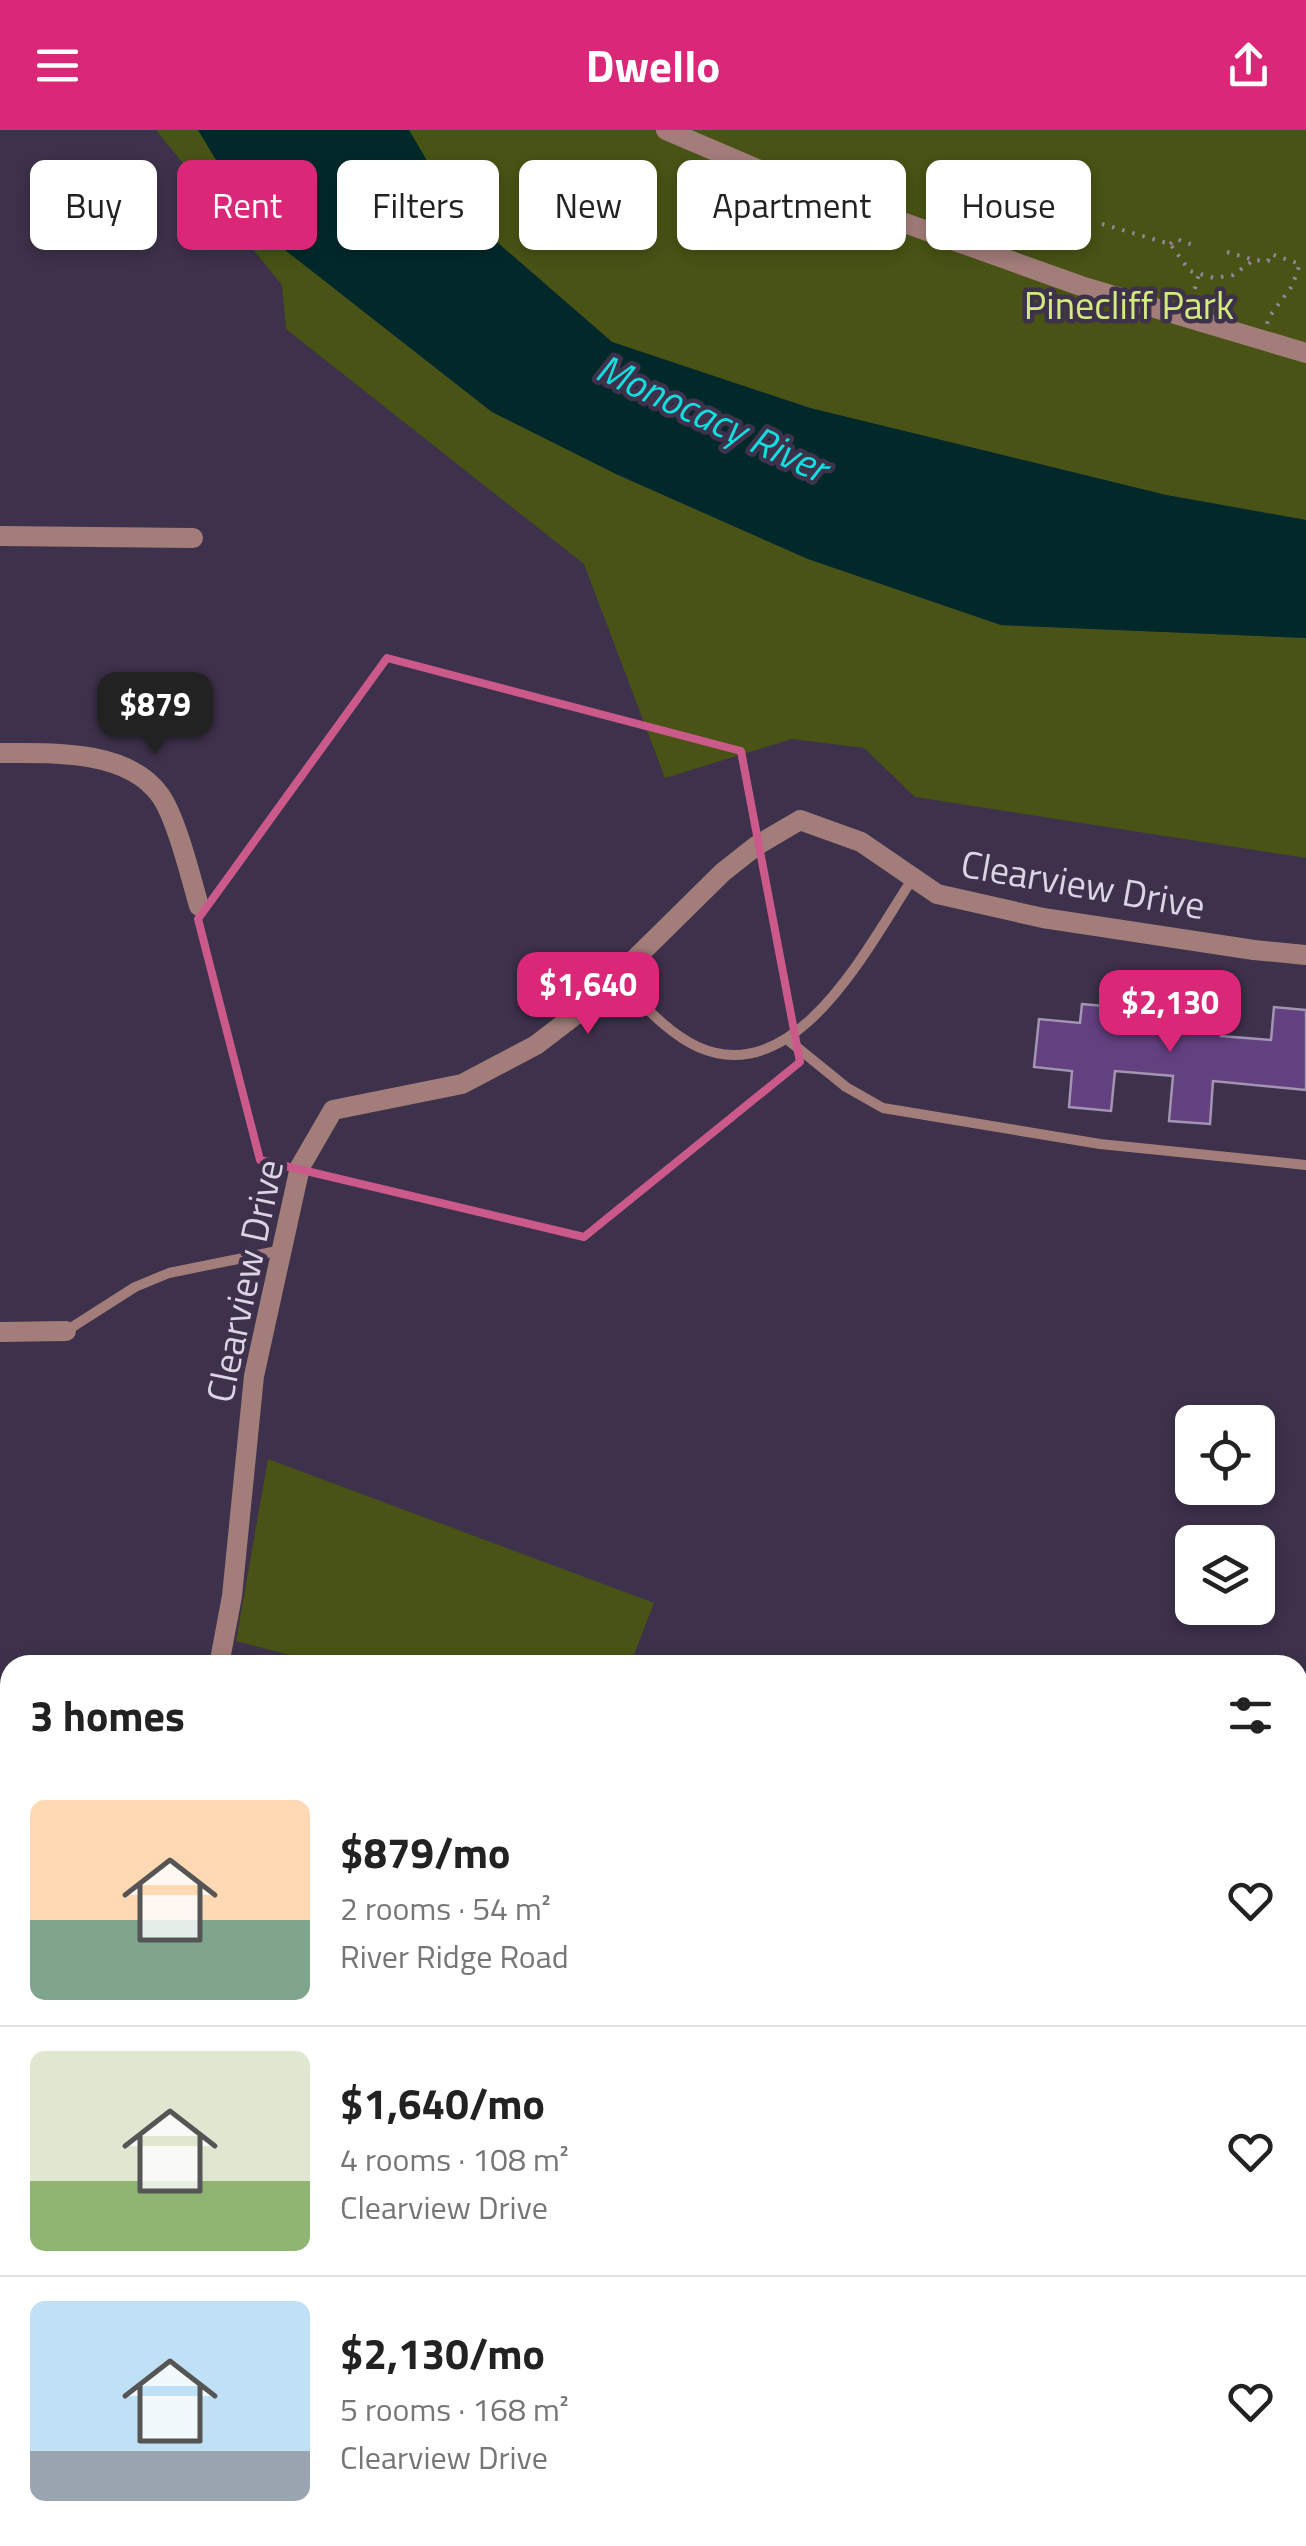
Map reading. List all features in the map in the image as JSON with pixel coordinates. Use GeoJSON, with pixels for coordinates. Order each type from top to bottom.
{"type":"FeatureCollection","features":[{"type":"Feature","properties":{"kind":"street"},"geometry":{"type":"LineString","coordinates":[[666,130],[776,177],[1081,286],[1306,354]]}},
{"type":"Feature","properties":{"kind":"street"},"geometry":{"type":"LineString","coordinates":[[0,536],[193,538]]}},
{"type":"Feature","properties":{"kind":"street"},"geometry":{"type":"LineString","coordinates":[[0,753],[81,756],[122,764],[136,773],[160,795],[199,906]]}},
{"type":"Feature","properties":{"kind":"street","name":"Clearview Drive"},"geometry":{"type":"LineString","coordinates":[[221,1655],[232,1596],[254,1376],[300,1167],[332,1110],[462,1084],[536,1045],[588,1006],[723,872],[756,846],[800,820],[860,842],[937,894],[1043,918],[1306,955]]}},
{"type":"Feature","properties":{"kind":"street"},"geometry":{"type":"LineString","coordinates":[[0,1332],[66,1331]]}},
{"type":"Feature","properties":{"kind":"lane"},"geometry":{"type":"LineString","coordinates":[[616,978],[660,1020],[695,1046],[722,1055],[746,1055],[788,1040],[836,995],[913,878]]}},
{"type":"Feature","properties":{"kind":"lane"},"geometry":{"type":"LineString","coordinates":[[788,1040],[846,1087],[882,1108],[1100,1144],[1306,1164]]}},
{"type":"Feature","properties":{"kind":"lane"},"geometry":{"type":"LineString","coordinates":[[66,1331],[135,1287],[169,1272],[282,1250]]}},
{"type":"Feature","properties":{"kind":"lane"},"geometry":{"type":"LineString","coordinates":[[0,2334],[0,2344]]}},
{"type":"Feature","properties":{"kind":"path"},"geometry":{"type":"LineString","coordinates":[[1102,224],[1170,244],[1190,271],[1214,278],[1233,275],[1254,260]]}},
{"type":"Feature","properties":{"kind":"path"},"geometry":{"type":"LineString","coordinates":[[1170,244],[1176,239],[1192,245]]}},
{"type":"Feature","properties":{"kind":"path"},"geometry":{"type":"LineString","coordinates":[[1227,252],[1254,260],[1268,260],[1270,254],[1300,264],[1292,286],[1269,317],[1264,343]]}},
{"type":"Feature","properties":{"kind":"path"},"geometry":{"type":"LineString","coordinates":[[1186,319],[1199,274]]}},
{"type":"Feature","properties":{"kind":"highlighted area"},"geometry":{"type":"Polygon","coordinates":[[[387,658],[741,751],[800,1062],[584,1237],[260,1160],[198,919],[387,658]]]}},
{"type":"Feature","properties":{"kind":"green space"},"geometry":{"type":"Polygon","coordinates":[[[156,130],[198,130],[216,160],[180,160],[156,130]]]}},
{"type":"Feature","properties":{"kind":"green space","name":"Pinecliff Park"},"geometry":{"type":"Polygon","coordinates":[[[405,130],[1306,130],[1306,520],[1166,495],[810,408],[612,342],[499,244],[499,160],[424,160],[405,130]]]}},
{"type":"Feature","properties":{"kind":"green space"},"geometry":{"type":"Polygon","coordinates":[[[254,250],[285,250],[492,412],[616,474],[808,559],[1001,625],[1306,638],[1306,858],[915,797],[864,748],[792,739],[665,778],[584,564],[286,329],[282,285],[254,250]]]}},
{"type":"Feature","properties":{"kind":"green space"},"geometry":{"type":"Polygon","coordinates":[[[268,1459],[654,1603],[634,1655],[290,1655],[236,1641],[268,1459]]]}},
{"type":"Feature","properties":{"kind":"water","name":"Monocacy River"},"geometry":{"type":"Polygon","coordinates":[[[198,130],[409,130],[427,160],[337,160],[337,250],[499,250],[499,244],[612,342],[810,408],[1166,495],[1306,520],[1306,638],[1001,625],[808,559],[616,474],[492,412],[285,250],[317,250],[317,160],[216,160],[198,130]]]}},
{"type":"Feature","properties":{"kind":"building"},"geometry":{"type":"Polygon","coordinates":[[[1082,1004],[1223,1017],[1221,1036],[1271,1040],[1274,1007],[1306,1010],[1306,1090],[1213,1081],[1210,1124],[1169,1121],[1173,1076],[1115,1071],[1111,1111],[1069,1107],[1072,1071],[1034,1067],[1039,1019],[1080,1023],[1082,1004]]]}}]}
